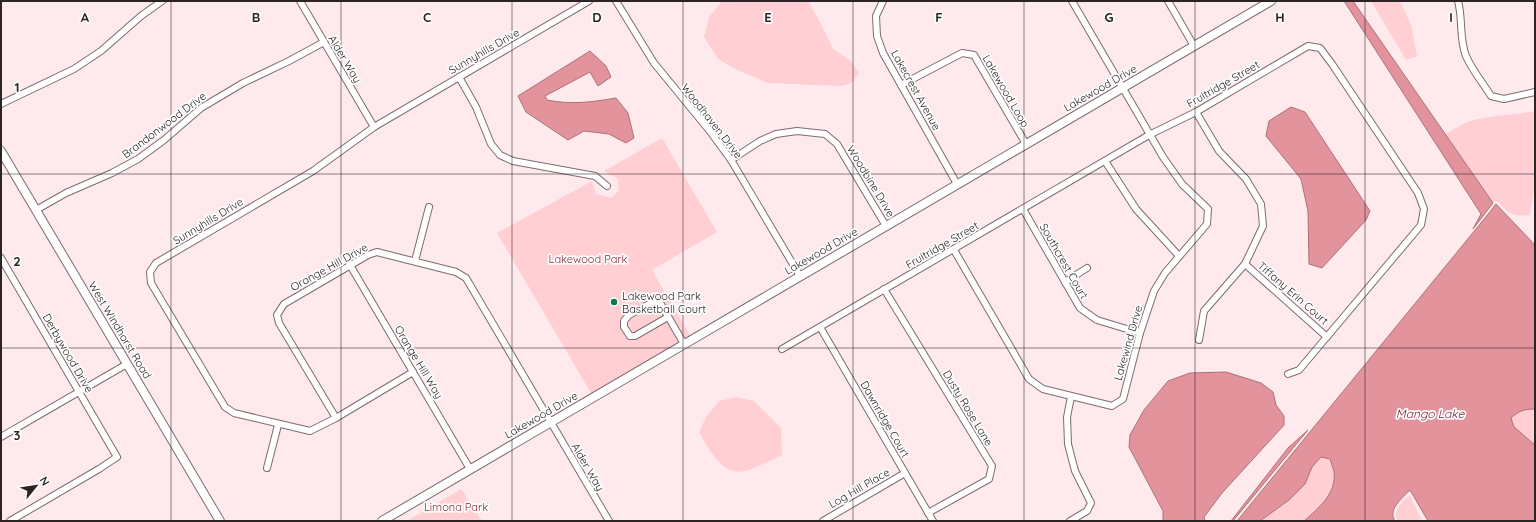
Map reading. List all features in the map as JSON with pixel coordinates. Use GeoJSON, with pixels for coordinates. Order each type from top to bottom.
{"type":"FeatureCollection","features":[{"type":"Feature","properties":{"kind":"street"},"geometry":{"type":"LineString","coordinates":[[1,104],[74,69],[101,51],[141,16],[162,1]]}},
{"type":"Feature","properties":{"kind":"street","name":"Alder Way"},"geometry":{"type":"LineString","coordinates":[[300,1],[374,127]]}},
{"type":"Feature","properties":{"kind":"street","name":"Sunnyhills Drive"},"geometry":{"type":"LineString","coordinates":[[413,372],[336,418],[310,431],[234,413],[225,407],[151,283],[150,272],[156,263],[313,171],[374,127],[589,1]]}},
{"type":"Feature","properties":{"kind":"street","name":"Woodhaven Drive"},"geometry":{"type":"LineString","coordinates":[[616,1],[654,64],[710,130],[731,160],[800,276]]}},
{"type":"Feature","properties":{"kind":"street","name":"Lakecrest Avenue"},"geometry":{"type":"LineString","coordinates":[[883,1],[876,16],[877,36],[883,53],[957,184]]}},
{"type":"Feature","properties":{"kind":"street"},"geometry":{"type":"LineString","coordinates":[[1072,1],[1122,88]]}},
{"type":"Feature","properties":{"kind":"street"},"geometry":{"type":"LineString","coordinates":[[1168,1],[1194,46]]}},
{"type":"Feature","properties":{"kind":"street","name":"Lakewood Drive"},"geometry":{"type":"LineString","coordinates":[[382,521],[1194,46],[1261,4],[1271,1]]}},
{"type":"Feature","properties":{"kind":"street"},"geometry":{"type":"LineString","coordinates":[[1458,1],[1461,11],[1462,40],[1466,56],[1491,96],[1504,99],[1535,92]]}},
{"type":"Feature","properties":{"kind":"street","name":"Brandonwood Drive"},"geometry":{"type":"LineString","coordinates":[[36,210],[66,193],[112,173],[138,159],[164,140],[200,108],[243,83],[324,42]]}},
{"type":"Feature","properties":{"kind":"street","name":"Fruitridge Street"},"geometry":{"type":"LineString","coordinates":[[782,349],[1023,210],[1149,135],[1196,112],[1308,46],[1320,48],[1418,193],[1424,209],[1421,225],[1299,370],[1288,374]]}},
{"type":"Feature","properties":{"kind":"street","name":"Lakewood Loop"},"geometry":{"type":"LineString","coordinates":[[902,85],[962,53],[974,55],[1026,144]]}},
{"type":"Feature","properties":{"kind":"street"},"geometry":{"type":"LineString","coordinates":[[459,77],[476,107],[491,144],[500,155],[513,161],[595,176],[607,186]]}},
{"type":"Feature","properties":{"kind":"street","name":"Lakewind Drive"},"geometry":{"type":"LineString","coordinates":[[954,250],[1029,379],[1043,389],[1112,406],[1123,399],[1140,333],[1154,291],[1165,273],[1207,224],[1208,209],[1182,184],[1149,135],[1122,88]]}},
{"type":"Feature","properties":{"kind":"street"},"geometry":{"type":"LineString","coordinates":[[1196,112],[1219,151],[1246,179],[1261,204],[1263,226],[1245,264],[1204,311],[1199,340]]}},
{"type":"Feature","properties":{"kind":"street","name":"Woodbine Drive"},"geometry":{"type":"LineString","coordinates":[[731,160],[760,141],[776,134],[797,131],[825,134],[837,144],[886,226]]}},
{"type":"Feature","properties":{"kind":"street","name":"West Windhorst Road"},"geometry":{"type":"LineString","coordinates":[[1,151],[220,521]]}},
{"type":"Feature","properties":{"kind":"street"},"geometry":{"type":"LineString","coordinates":[[1105,161],[1136,208],[1179,256]]}},
{"type":"Feature","properties":{"kind":"street"},"geometry":{"type":"LineString","coordinates":[[415,261],[428,207]]}},
{"type":"Feature","properties":{"kind":"street","name":"Southcrest Court"},"geometry":{"type":"LineString","coordinates":[[1023,210],[1080,308],[1097,320],[1140,333]]}},
{"type":"Feature","properties":{"kind":"street","name":"Orange Hill Drive"},"geometry":{"type":"LineString","coordinates":[[336,418],[279,323],[277,314],[284,304],[350,265],[368,255],[377,252],[456,272],[466,278],[551,422]]}},
{"type":"Feature","properties":{"kind":"street","name":"Derbywood Drive"},"geometry":{"type":"LineString","coordinates":[[1,258],[117,457],[10,521]]}},
{"type":"Feature","properties":{"kind":"street","name":"Tiffany Erin Court"},"geometry":{"type":"LineString","coordinates":[[1245,264],[1327,337]]}},
{"type":"Feature","properties":{"kind":"street","name":"Orange Hill Way"},"geometry":{"type":"LineString","coordinates":[[350,265],[470,469]]}},
{"type":"Feature","properties":{"kind":"street"},"geometry":{"type":"LineString","coordinates":[[1065,282],[1087,268]]}},
{"type":"Feature","properties":{"kind":"street","name":"Dusty Rose Lane"},"geometry":{"type":"LineString","coordinates":[[884,289],[992,466],[989,479],[928,513]]}},
{"type":"Feature","properties":{"kind":"street"},"geometry":{"type":"LineString","coordinates":[[668,317],[635,336],[630,336],[624,327],[624,320],[629,315],[655,301],[659,302],[668,317],[684,344]]}},
{"type":"Feature","properties":{"kind":"street","name":"Dawnridge Court"},"geometry":{"type":"LineString","coordinates":[[820,327],[933,521]]}},
{"type":"Feature","properties":{"kind":"street"},"geometry":{"type":"LineString","coordinates":[[1,437],[127,364]]}},
{"type":"Feature","properties":{"kind":"street"},"geometry":{"type":"LineString","coordinates":[[1070,521],[1087,511],[1091,502],[1074,471],[1068,444],[1067,417],[1071,397]]}},
{"type":"Feature","properties":{"kind":"street","name":"Alder Way"},"geometry":{"type":"LineString","coordinates":[[551,422],[609,521]]}},
{"type":"Feature","properties":{"kind":"street"},"geometry":{"type":"LineString","coordinates":[[267,468],[278,424]]}},
{"type":"Feature","properties":{"kind":"street","name":"Log Hill Place"},"geometry":{"type":"LineString","coordinates":[[824,521],[905,473]]}},
{"type":"Feature","properties":{"kind":"green space"},"geometry":{"type":"Polygon","coordinates":[[[722,1],[808,1],[833,49],[851,61],[859,73],[852,83],[840,86],[768,83],[735,69],[718,59],[704,37],[709,17],[722,1]]]}},
{"type":"Feature","properties":{"kind":"green space"},"geometry":{"type":"Polygon","coordinates":[[[1371,1],[1400,1],[1411,25],[1417,56],[1406,60],[1371,1]]]}},
{"type":"Feature","properties":{"kind":"green space"},"geometry":{"type":"Polygon","coordinates":[[[1535,111],[1535,184],[1530,215],[1519,216],[1508,212],[1498,202],[1495,201],[1493,203],[1445,134],[1470,121],[1486,117],[1535,111]]]}},
{"type":"Feature","properties":{"kind":"green space","name":"Lakewood Park"},"geometry":{"type":"Polygon","coordinates":[[[662,138],[717,232],[652,270],[691,337],[592,395],[497,233],[592,181],[596,194],[611,198],[619,190],[618,179],[604,171],[662,138]]]}},
{"type":"Feature","properties":{"kind":"green space"},"geometry":{"type":"Polygon","coordinates":[[[737,397],[754,401],[781,428],[782,455],[744,471],[735,471],[720,463],[699,432],[706,417],[719,401],[737,397]]]}},
{"type":"Feature","properties":{"kind":"green space"},"geometry":{"type":"Polygon","coordinates":[[[1527,409],[1535,409],[1535,445],[1514,427],[1511,418],[1516,412],[1527,409]]]}},
{"type":"Feature","properties":{"kind":"green space"},"geometry":{"type":"Polygon","coordinates":[[[1321,457],[1330,459],[1334,471],[1334,479],[1330,493],[1321,505],[1304,521],[1260,521],[1289,500],[1305,484],[1312,467],[1321,457]]]}},
{"type":"Feature","properties":{"kind":"green space","name":"Limona Park"},"geometry":{"type":"Polygon","coordinates":[[[461,489],[482,521],[407,521],[461,489]]]}},
{"type":"Feature","properties":{"kind":"green space"},"geometry":{"type":"Polygon","coordinates":[[[1410,495],[1422,521],[1398,521],[1396,517],[1397,510],[1401,503],[1410,495]]]}},
{"type":"Feature","properties":{"kind":"water"},"geometry":{"type":"Polygon","coordinates":[[[1344,1],[1353,1],[1493,203],[1473,229],[1481,214],[1344,1]]]}},
{"type":"Feature","properties":{"kind":"water"},"geometry":{"type":"Polygon","coordinates":[[[590,51],[606,66],[611,77],[598,86],[590,72],[545,96],[547,100],[573,103],[616,98],[628,113],[634,138],[626,143],[609,134],[584,131],[568,140],[526,112],[518,96],[590,51]]]}},
{"type":"Feature","properties":{"kind":"water"},"geometry":{"type":"Polygon","coordinates":[[[1291,107],[1305,112],[1370,211],[1366,220],[1322,268],[1309,264],[1308,211],[1301,179],[1266,136],[1269,121],[1291,107]]]}},
{"type":"Feature","properties":{"kind":"water","name":"Mango Lake"},"geometry":{"type":"Polygon","coordinates":[[[1496,204],[1535,245],[1535,409],[1522,411],[1511,418],[1514,427],[1535,445],[1535,521],[1428,521],[1410,490],[1394,508],[1393,517],[1395,521],[1304,521],[1326,499],[1333,486],[1334,471],[1330,459],[1321,457],[1312,467],[1305,484],[1289,500],[1260,521],[1237,521],[1485,218],[1496,204]]]}},
{"type":"Feature","properties":{"kind":"water"},"geometry":{"type":"Polygon","coordinates":[[[1226,372],[1261,383],[1273,392],[1276,405],[1284,416],[1284,425],[1222,493],[1204,517],[1205,521],[1162,521],[1163,511],[1129,447],[1130,435],[1144,410],[1168,381],[1190,373],[1226,372]]]}},
{"type":"Feature","properties":{"kind":"water"},"geometry":{"type":"Polygon","coordinates":[[[1308,430],[1233,521],[1231,521],[1288,448],[1308,430]]]}},
{"type":"Feature","properties":{"kind":"place","name":"Lakewood Park Basketball Court"},"geometry":{"type":"Point","coordinates":[614,302]}}]}
